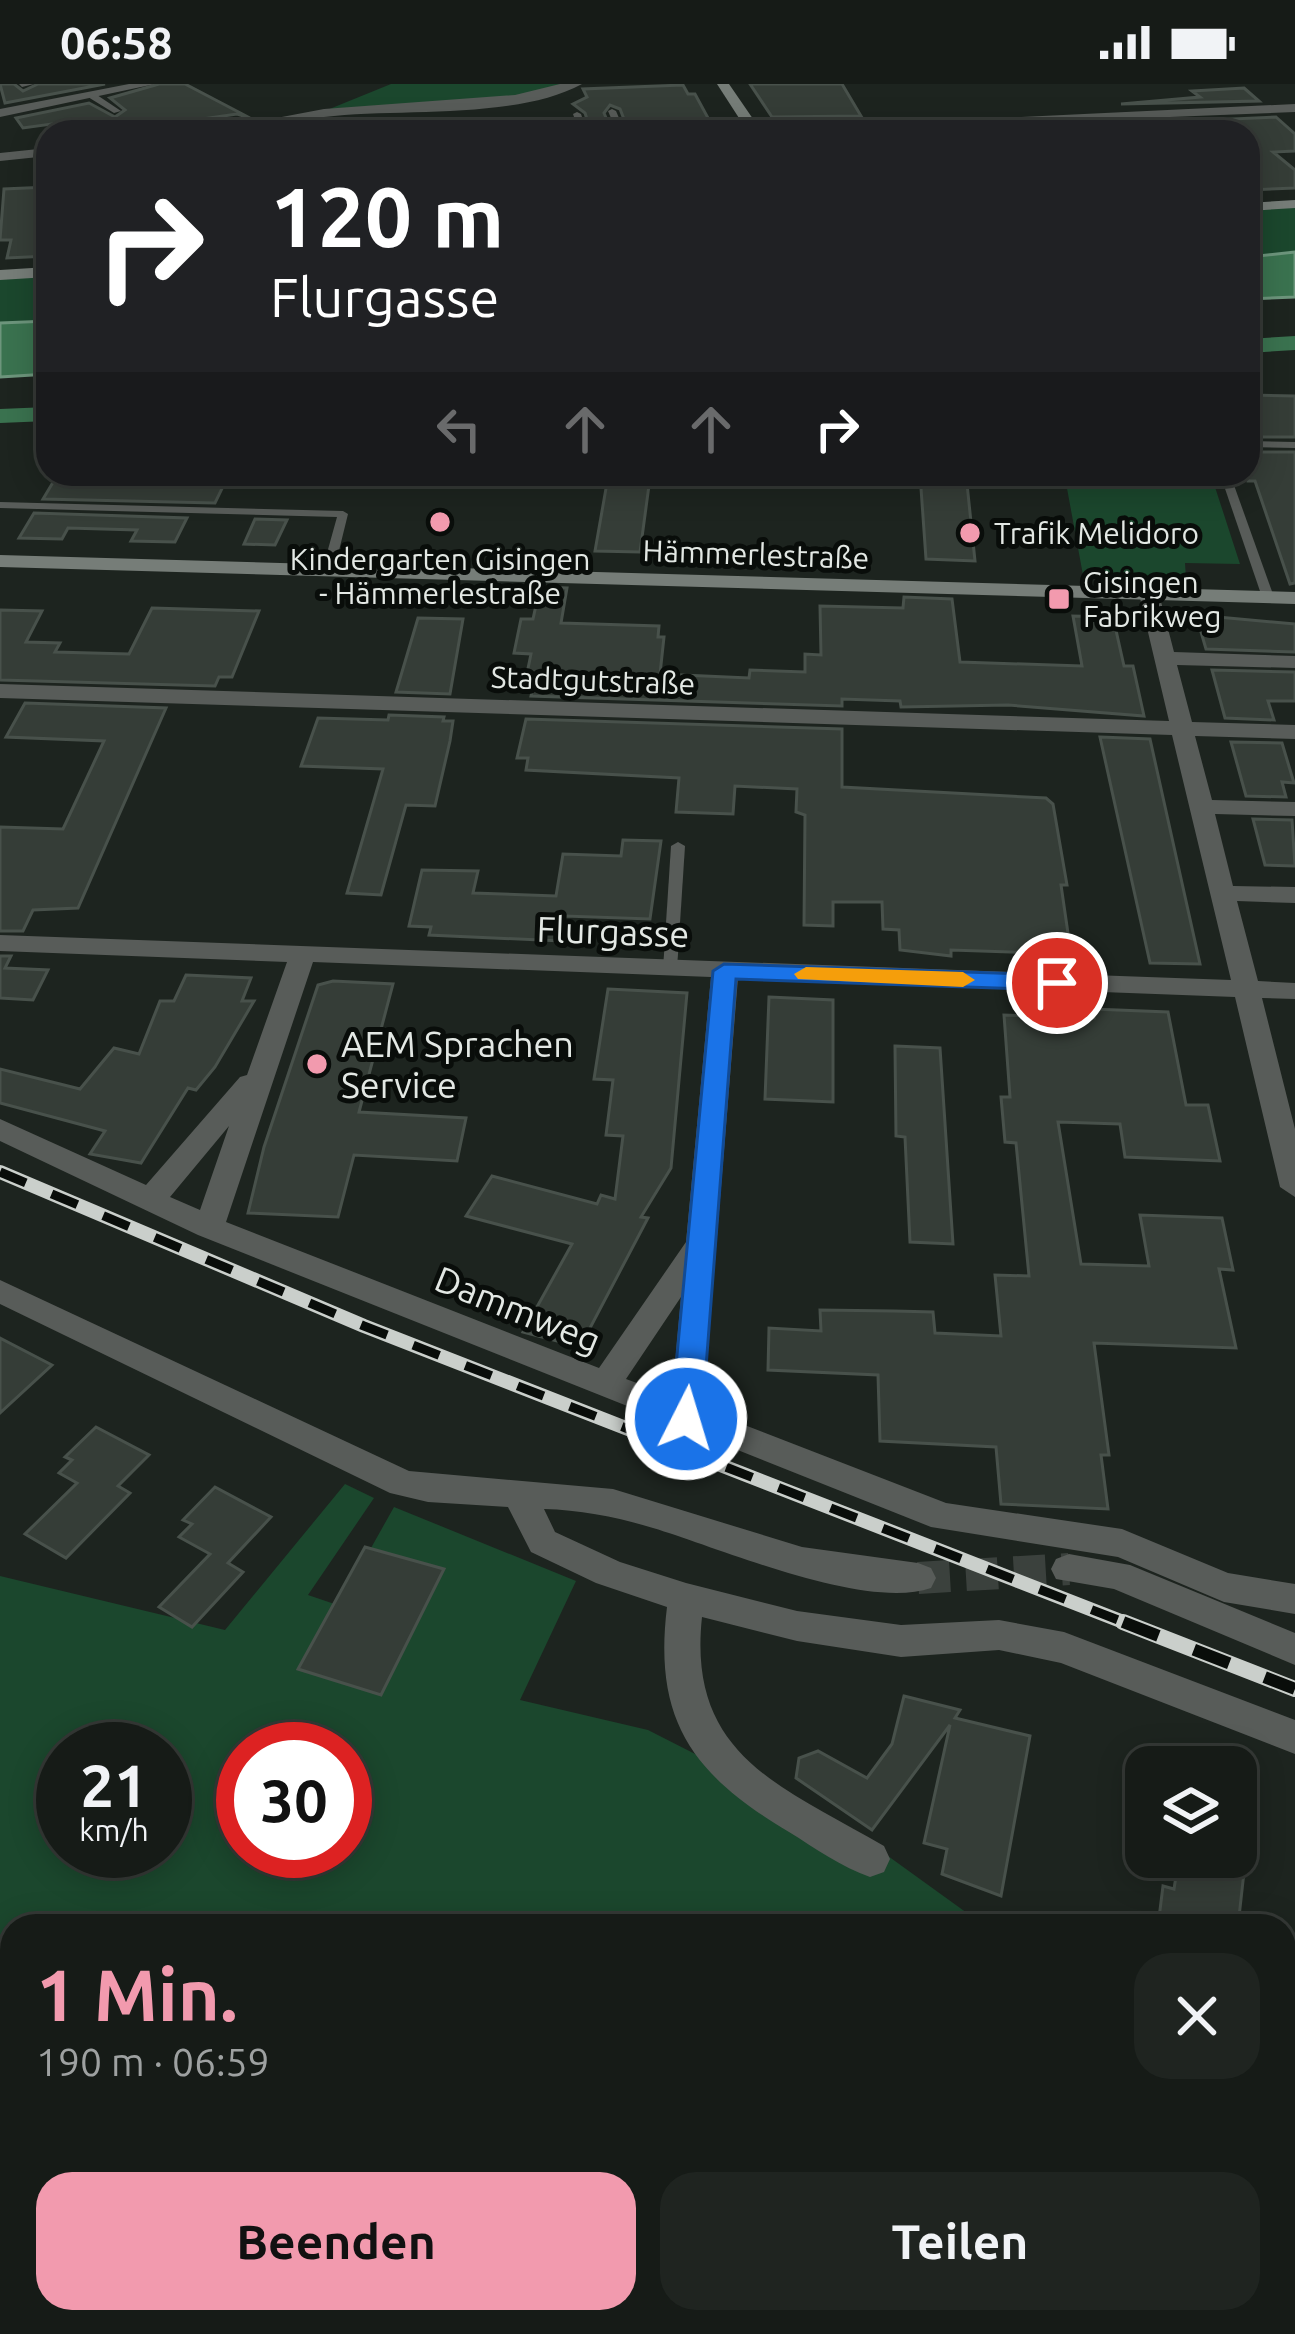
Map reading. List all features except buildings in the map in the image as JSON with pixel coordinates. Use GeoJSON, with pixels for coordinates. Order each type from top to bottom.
{"type":"FeatureCollection","features":[{"type":"Feature","properties":{"kind":"street"},"geometry":{"type":"LineString","coordinates":[[0,113],[149,84]]}},
{"type":"Feature","properties":{"kind":"street"},"geometry":{"type":"LineString","coordinates":[[290,120],[515,99],[576,84]]}},
{"type":"Feature","properties":{"kind":"street"},"geometry":{"type":"LineString","coordinates":[[723,84],[747,120]]}},
{"type":"Feature","properties":{"kind":"street"},"geometry":{"type":"LineString","coordinates":[[1042,120],[1295,108]]}},
{"type":"Feature","properties":{"kind":"street"},"geometry":{"type":"LineString","coordinates":[[303,118],[307,120]]}},
{"type":"Feature","properties":{"kind":"street"},"geometry":{"type":"LineString","coordinates":[[0,157],[36,153]]}},
{"type":"Feature","properties":{"kind":"street"},"geometry":{"type":"LineString","coordinates":[[1260,206],[1295,204]]}},
{"type":"Feature","properties":{"kind":"street"},"geometry":{"type":"LineString","coordinates":[[0,274],[36,272]]}},
{"type":"Feature","properties":{"kind":"street","name":"Hämmerlestraße"},"geometry":{"type":"LineString","coordinates":[[0,561],[1295,598]]}},
{"type":"Feature","properties":{"kind":"street"},"geometry":{"type":"LineString","coordinates":[[1149,594],[1295,1187]]}},
{"type":"Feature","properties":{"kind":"street"},"geometry":{"type":"LineString","coordinates":[[1166,658],[1295,662]]}},
{"type":"Feature","properties":{"kind":"street","name":"Stadtgutstraße"},"geometry":{"type":"LineString","coordinates":[[0,691],[1295,732]]}},
{"type":"Feature","properties":{"kind":"street"},"geometry":{"type":"LineString","coordinates":[[1204,807],[1295,809]]}},
{"type":"Feature","properties":{"kind":"street"},"geometry":{"type":"LineString","coordinates":[[1226,893],[1295,895]]}},
{"type":"Feature","properties":{"kind":"street","name":"Flurgasse"},"geometry":{"type":"LineString","coordinates":[[0,943],[1295,991]]}},
{"type":"Feature","properties":{"kind":"street"},"geometry":{"type":"LineString","coordinates":[[209,1227],[302,955]]}},
{"type":"Feature","properties":{"kind":"street"},"geometry":{"type":"LineString","coordinates":[[686,1419],[724,971]]}},
{"type":"Feature","properties":{"kind":"street"},"geometry":{"type":"LineString","coordinates":[[149,1202],[261,1070]]}},
{"type":"Feature","properties":{"kind":"street","name":"Dammweg"},"geometry":{"type":"LineString","coordinates":[[0,1129],[209,1227],[944,1517],[1122,1543],[1224,1587],[1295,1599]]}},
{"type":"Feature","properties":{"kind":"street"},"geometry":{"type":"LineString","coordinates":[[604,1386],[702,1241]]}},
{"type":"Feature","properties":{"kind":"street"},"geometry":{"type":"LineString","coordinates":[[0,1291],[401,1483],[436,1492],[613,1503],[819,1565],[886,1579],[918,1578]]}},
{"type":"Feature","properties":{"kind":"street"},"geometry":{"type":"LineString","coordinates":[[519,1494],[543,1543],[609,1573],[686,1598],[797,1627],[901,1641],[999,1635],[1064,1648],[1295,1737]]}},
{"type":"Feature","properties":{"kind":"street"},"geometry":{"type":"LineString","coordinates":[[1069,1568],[1117,1575],[1295,1649]]}},
{"type":"Feature","properties":{"kind":"street"},"geometry":{"type":"LineString","coordinates":[[686,1598],[677,1664],[688,1719],[712,1755],[870,1858]]}},
{"type":"Feature","properties":{"kind":"lane"},"geometry":{"type":"LineString","coordinates":[[91,95],[117,111]]}},
{"type":"Feature","properties":{"kind":"lane"},"geometry":{"type":"LineString","coordinates":[[612,111],[616,120]]}},
{"type":"Feature","properties":{"kind":"lane"},"geometry":{"type":"LineString","coordinates":[[577,114],[579,120]]}},
{"type":"Feature","properties":{"kind":"lane"},"geometry":{"type":"LineString","coordinates":[[1260,444],[1295,445]]}},
{"type":"Feature","properties":{"kind":"lane"},"geometry":{"type":"LineString","coordinates":[[1229,486],[1268,597]]}},
{"type":"Feature","properties":{"kind":"lane"},"geometry":{"type":"LineString","coordinates":[[0,505],[343,514],[328,571]]}},
{"type":"Feature","properties":{"kind":"lane"},"geometry":{"type":"LineString","coordinates":[[670,969],[678,846]]}},
{"type":"Feature","properties":{"kind":"shaded area"},"geometry":{"type":"Polygon","coordinates":[[[391,84],[569,84],[509,97],[327,110],[391,84]]]}},
{"type":"Feature","properties":{"kind":"shaded area"},"geometry":{"type":"Polygon","coordinates":[[[1295,204],[1295,252],[1260,256],[1260,206],[1295,204]]]}},
{"type":"Feature","properties":{"kind":"shaded area"},"geometry":{"type":"Polygon","coordinates":[[[1295,252],[1295,297],[1260,298],[1260,256],[1295,252]]]}},
{"type":"Feature","properties":{"kind":"shaded area"},"geometry":{"type":"Polygon","coordinates":[[[36,273],[36,322],[0,323],[0,275],[36,273]]]}},
{"type":"Feature","properties":{"kind":"shaded area"},"geometry":{"type":"Polygon","coordinates":[[[36,322],[36,375],[0,377],[0,323],[36,322]]]}},
{"type":"Feature","properties":{"kind":"shaded area"},"geometry":{"type":"Polygon","coordinates":[[[1067,486],[1215,487],[1240,564],[1185,563],[1186,579],[1083,575],[1067,486]]]}},
{"type":"Feature","properties":{"kind":"shaded area"},"geometry":{"type":"Polygon","coordinates":[[[345,1484],[374,1498],[308,1595],[361,1613],[394,1670],[444,1570],[371,1548],[394,1507],[576,1581],[520,1700],[648,1730],[870,1843],[968,1914],[0,1914],[0,1576],[225,1630],[345,1484]]]}},
{"type":"Feature","properties":{"kind":"waterway"},"geometry":{"type":"LineString","coordinates":[[1260,345],[1295,343]]}},
{"type":"Feature","properties":{"kind":"waterway"},"geometry":{"type":"LineString","coordinates":[[0,416],[36,414]]}},
{"type":"Feature","properties":{"kind":"tunnel"},"geometry":{"type":"LineString","coordinates":[[918,1578],[1069,1569]]}},
{"type":"Feature","properties":{"kind":"railway"},"geometry":{"type":"LineString","coordinates":[[0,1172],[364,1326],[1131,1625]]}},
{"type":"Feature","properties":{"kind":"railway"},"geometry":{"type":"LineString","coordinates":[[1123,1622],[1295,1689]]}},
{"type":"Feature","properties":{"kind":"slow traffic"},"geometry":{"type":"LineString","coordinates":[[806,974],[963,980]]}},
{"type":"Feature","properties":{"kind":"place","name":"Kindergarten Gisingen - Hämmerlestraße"},"geometry":{"type":"Point","coordinates":[440,522]}},
{"type":"Feature","properties":{"kind":"place","name":"Trafik Melidoro"},"geometry":{"type":"Point","coordinates":[970,533]}},
{"type":"Feature","properties":{"kind":"place","name":"Gisingen Fabrikweg"},"geometry":{"type":"Point","coordinates":[1059,599]}},
{"type":"Feature","properties":{"kind":"place","name":"AEM Sprachen Service"},"geometry":{"type":"Point","coordinates":[317,1064]}},
{"type":"Feature","properties":{"kind":"route"},"geometry":{"type":"LineString","coordinates":[[686,1419],[724,971],[1057,983]]}}]}
